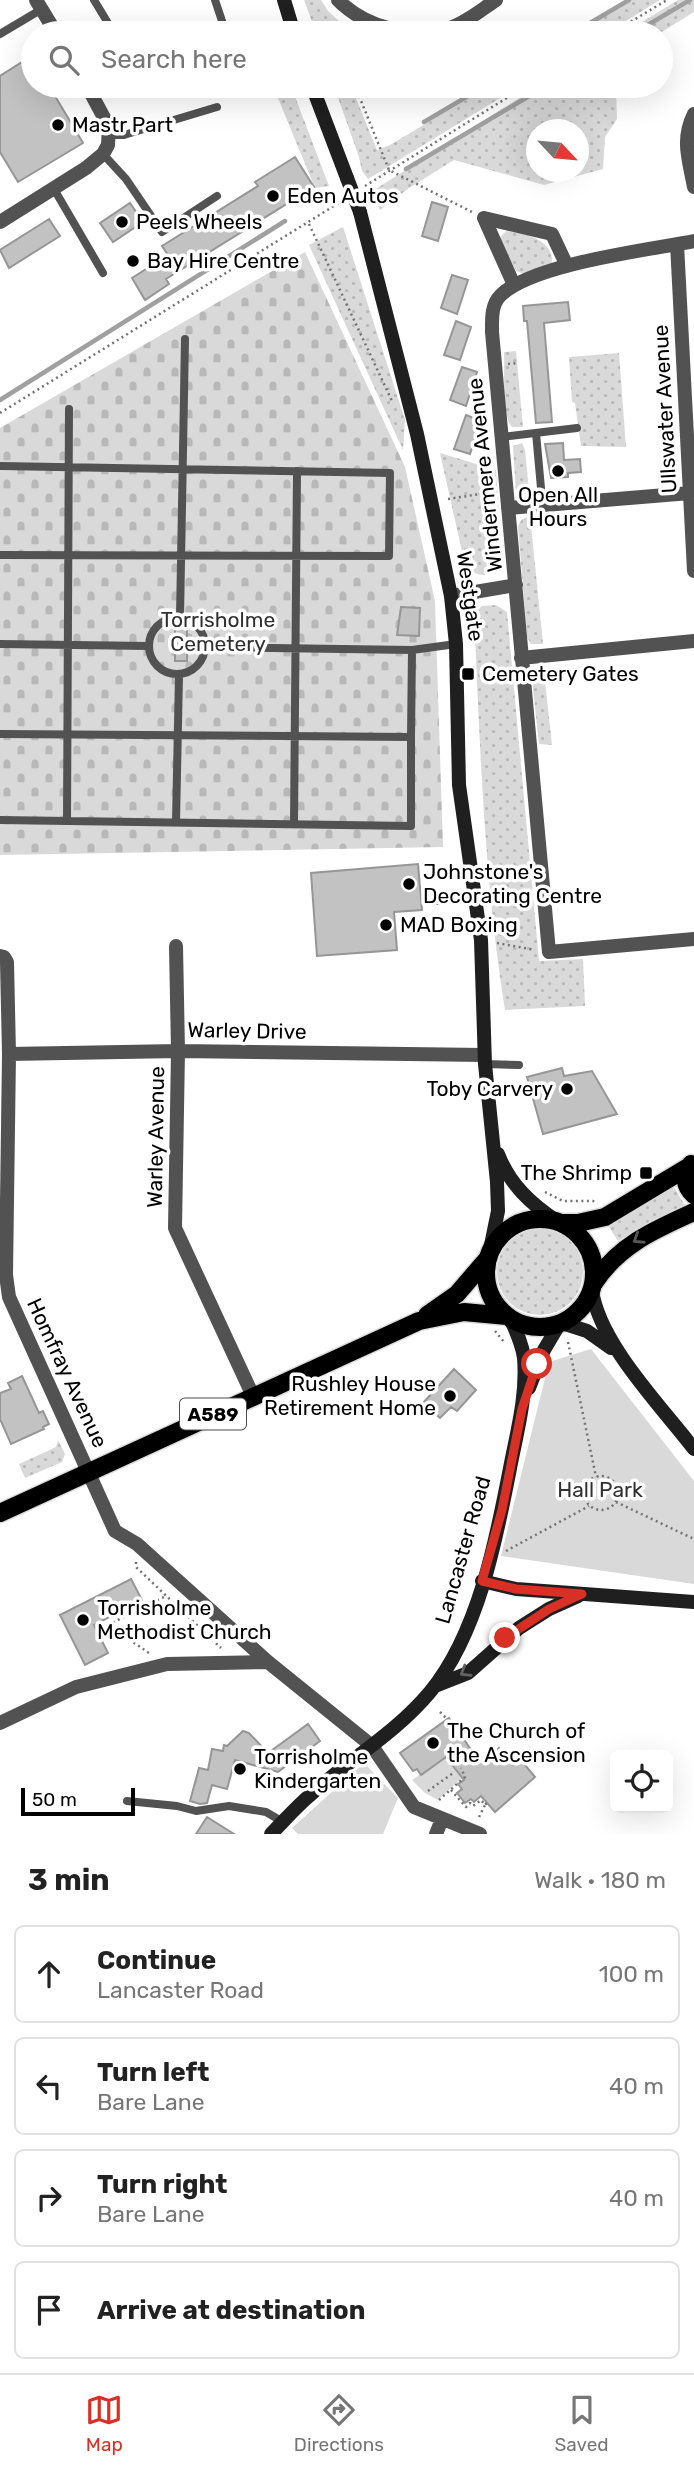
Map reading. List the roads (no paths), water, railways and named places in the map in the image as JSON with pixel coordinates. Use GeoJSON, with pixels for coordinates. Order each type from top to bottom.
{"type":"FeatureCollection","features":[{"type":"Feature","properties":{"kind":"main road","name":"A589"},"geometry":{"type":"LineString","coordinates":[[0,1513],[419,1321],[457,1294],[489,1256],[499,1238],[512,1227],[528,1220],[578,1223],[605,1217],[693,1163]]}},
{"type":"Feature","properties":{"kind":"main road","name":"A589"},"geometry":{"type":"LineString","coordinates":[[693,1163],[685,1181],[694,1195]]}},
{"type":"Feature","properties":{"kind":"main road"},"geometry":{"type":"LineString","coordinates":[[563,1328],[583,1306],[593,1286],[619,1252],[644,1235],[694,1212]]}},
{"type":"Feature","properties":{"kind":"main road"},"geometry":{"type":"LineString","coordinates":[[560,1222],[585,1242],[594,1268],[593,1286]]}},
{"type":"Feature","properties":{"kind":"main road"},"geometry":{"type":"LineString","coordinates":[[489,1256],[486,1273],[488,1288],[494,1302],[508,1317]]}},
{"type":"Feature","properties":{"kind":"main road","name":"A589"},"geometry":{"type":"LineString","coordinates":[[419,1321],[464,1312],[508,1317],[536,1327],[563,1328]]}},
{"type":"Feature","properties":{"kind":"street"},"geometry":{"type":"LineString","coordinates":[[284,0],[290,21]]}},
{"type":"Feature","properties":{"kind":"street"},"geometry":{"type":"LineString","coordinates":[[338,0],[358,16],[370,21]]}},
{"type":"Feature","properties":{"kind":"street"},"geometry":{"type":"LineString","coordinates":[[462,21],[496,0]]}},
{"type":"Feature","properties":{"kind":"street"},"geometry":{"type":"LineString","coordinates":[[39,5],[49,21]]}},
{"type":"Feature","properties":{"kind":"street"},"geometry":{"type":"LineString","coordinates":[[0,222],[54,189],[103,154],[110,135],[108,120],[94,98]]}},
{"type":"Feature","properties":{"kind":"street","name":"Westgate"},"geometry":{"type":"LineString","coordinates":[[317,98],[360,212],[417,434],[451,596],[456,644],[459,785],[481,940],[485,1060],[490,1129],[498,1182],[498,1211],[489,1256]]}},
{"type":"Feature","properties":{"kind":"street"},"geometry":{"type":"LineString","coordinates":[[694,114],[687,129],[694,187]]}},
{"type":"Feature","properties":{"kind":"street"},"geometry":{"type":"LineString","coordinates":[[567,266],[552,234],[484,218],[514,285],[567,266],[694,241]]}},
{"type":"Feature","properties":{"kind":"street","name":"Ullswater Avenue"},"geometry":{"type":"LineString","coordinates":[[677,244],[694,571]]}},
{"type":"Feature","properties":{"kind":"street","name":"Windermere Avenue"},"geometry":{"type":"LineString","coordinates":[[514,285],[498,298],[492,313],[548,953],[694,939]]}},
{"type":"Feature","properties":{"kind":"street"},"geometry":{"type":"LineString","coordinates":[[508,508],[690,493]]}},
{"type":"Feature","properties":{"kind":"street"},"geometry":{"type":"LineString","coordinates":[[451,596],[516,585]]}},
{"type":"Feature","properties":{"kind":"street"},"geometry":{"type":"LineString","coordinates":[[521,658],[694,641]]}},
{"type":"Feature","properties":{"kind":"street","name":"Warley Avenue"},"geometry":{"type":"LineString","coordinates":[[176,946],[176,1228],[253,1396]]}},
{"type":"Feature","properties":{"kind":"street","name":"Homfray Avenue"},"geometry":{"type":"LineString","coordinates":[[2,957],[7,962],[9,1054],[3,1276],[15,1316],[116,1531],[137,1544],[268,1662],[373,1746],[414,1807],[442,1819],[479,1827]]}},
{"type":"Feature","properties":{"kind":"street","name":"Warley Drive"},"geometry":{"type":"LineString","coordinates":[[9,1054],[178,1051],[485,1060]]}},
{"type":"Feature","properties":{"kind":"street","name":"Westgate"},"geometry":{"type":"LineString","coordinates":[[490,1129],[502,1163],[519,1190],[537,1208],[560,1222]]}},
{"type":"Feature","properties":{"kind":"street"},"geometry":{"type":"LineString","coordinates":[[593,1286],[598,1317],[621,1355],[694,1449]]}},
{"type":"Feature","properties":{"kind":"street","name":"Lancaster Road"},"geometry":{"type":"LineString","coordinates":[[508,1317],[517,1332],[524,1355],[522,1409]]}},
{"type":"Feature","properties":{"kind":"street"},"geometry":{"type":"LineString","coordinates":[[563,1328],[587,1331],[621,1355]]}},
{"type":"Feature","properties":{"kind":"street","name":"Lancaster Road"},"geometry":{"type":"LineString","coordinates":[[271,1834],[309,1796],[373,1746],[419,1704],[435,1686],[460,1643],[482,1581],[502,1510],[522,1409],[537,1364],[563,1328]]}},
{"type":"Feature","properties":{"kind":"street"},"geometry":{"type":"LineString","coordinates":[[482,1581],[516,1589],[694,1602]]}},
{"type":"Feature","properties":{"kind":"street"},"geometry":{"type":"LineString","coordinates":[[435,1686],[468,1673],[519,1628],[549,1609],[582,1594]]}},
{"type":"Feature","properties":{"kind":"street"},"geometry":{"type":"LineString","coordinates":[[0,1723],[76,1687],[167,1664],[268,1662]]}},
{"type":"Feature","properties":{"kind":"street"},"geometry":{"type":"LineString","coordinates":[[436,1834],[442,1819]]}},
{"type":"Feature","properties":{"kind":"lane"},"geometry":{"type":"LineString","coordinates":[[94,0],[107,21]]}},
{"type":"Feature","properties":{"kind":"lane"},"geometry":{"type":"LineString","coordinates":[[215,0],[222,21]]}},
{"type":"Feature","properties":{"kind":"lane"},"geometry":{"type":"LineString","coordinates":[[0,34],[39,5]]}},
{"type":"Feature","properties":{"kind":"lane"},"geometry":{"type":"LineString","coordinates":[[110,135],[124,135],[217,107]]}},
{"type":"Feature","properties":{"kind":"lane"},"geometry":{"type":"LineString","coordinates":[[103,154],[125,179],[162,232],[217,196]]}},
{"type":"Feature","properties":{"kind":"lane"},"geometry":{"type":"LineString","coordinates":[[54,189],[103,273]]}},
{"type":"Feature","properties":{"kind":"lane"},"geometry":{"type":"LineString","coordinates":[[180,617],[185,339]]}},
{"type":"Feature","properties":{"kind":"lane"},"geometry":{"type":"LineString","coordinates":[[67,821],[69,409]]}},
{"type":"Feature","properties":{"kind":"lane"},"geometry":{"type":"LineString","coordinates":[[501,437],[577,428]]}},
{"type":"Feature","properties":{"kind":"lane"},"geometry":{"type":"LineString","coordinates":[[536,433],[541,488]]}},
{"type":"Feature","properties":{"kind":"lane"},"geometry":{"type":"LineString","coordinates":[[0,466],[390,472],[389,556],[0,555]]}},
{"type":"Feature","properties":{"kind":"lane"},"geometry":{"type":"LineString","coordinates":[[294,824],[298,471]]}},
{"type":"Feature","properties":{"kind":"lane"},"geometry":{"type":"LineString","coordinates":[[180,617],[193,621],[204,633],[206,647],[201,663],[189,672],[179,675],[162,670],[153,661],[148,646],[152,631],[164,620],[180,617]]}},
{"type":"Feature","properties":{"kind":"lane"},"geometry":{"type":"LineString","coordinates":[[0,644],[148,646]]}},
{"type":"Feature","properties":{"kind":"lane"},"geometry":{"type":"LineString","coordinates":[[206,647],[412,650],[456,644]]}},
{"type":"Feature","properties":{"kind":"lane"},"geometry":{"type":"LineString","coordinates":[[0,820],[411,825],[412,650]]}},
{"type":"Feature","properties":{"kind":"lane"},"geometry":{"type":"LineString","coordinates":[[176,822],[179,675]]}},
{"type":"Feature","properties":{"kind":"lane"},"geometry":{"type":"LineString","coordinates":[[0,734],[411,737]]}},
{"type":"Feature","properties":{"kind":"lane"},"geometry":{"type":"LineString","coordinates":[[438,901],[475,897]]}},
{"type":"Feature","properties":{"kind":"lane"},"geometry":{"type":"LineString","coordinates":[[485,1060],[519,1065]]}},
{"type":"Feature","properties":{"kind":"lane"},"geometry":{"type":"LineString","coordinates":[[127,1801],[177,1806],[196,1811],[229,1806],[267,1812],[283,1822]]}},
{"type":"Feature","properties":{"kind":"waterway"},"geometry":{"type":"LineString","coordinates":[[593,21],[629,0]]}},
{"type":"Feature","properties":{"kind":"waterway"},"geometry":{"type":"LineString","coordinates":[[654,21],[690,0]]}},
{"type":"Feature","properties":{"kind":"waterway"},"geometry":{"type":"LineString","coordinates":[[424,122],[465,98]]}},
{"type":"Feature","properties":{"kind":"waterway"},"geometry":{"type":"LineString","coordinates":[[406,169],[526,98]]}},
{"type":"Feature","properties":{"kind":"waterway"},"geometry":{"type":"LineString","coordinates":[[0,400],[285,221]]}},
{"type":"Feature","properties":{"kind":"place","name":"Mastr Part"},"geometry":{"type":"Point","coordinates":[58,125]}},
{"type":"Feature","properties":{"kind":"place","name":"Eden Autos"},"geometry":{"type":"Point","coordinates":[273,196]}},
{"type":"Feature","properties":{"kind":"place","name":"Peels Wheels"},"geometry":{"type":"Point","coordinates":[122,222]}},
{"type":"Feature","properties":{"kind":"place","name":"Bay Hire Centre"},"geometry":{"type":"Point","coordinates":[133,261]}},
{"type":"Feature","properties":{"kind":"place","name":"Open All Hours"},"geometry":{"type":"Point","coordinates":[558,471]}},
{"type":"Feature","properties":{"kind":"place","name":"Cemetery Gates"},"geometry":{"type":"Point","coordinates":[468,674]}},
{"type":"Feature","properties":{"kind":"place","name":"Johnstone's Decorating Centre"},"geometry":{"type":"Point","coordinates":[409,884]}},
{"type":"Feature","properties":{"kind":"place","name":"MAD Boxing"},"geometry":{"type":"Point","coordinates":[386,925]}},
{"type":"Feature","properties":{"kind":"place","name":"Toby Carvery"},"geometry":{"type":"Point","coordinates":[567,1089]}},
{"type":"Feature","properties":{"kind":"place","name":"The Shrimp"},"geometry":{"type":"Point","coordinates":[646,1173]}},
{"type":"Feature","properties":{"kind":"place","name":"Rushley House Retirement Home"},"geometry":{"type":"Point","coordinates":[450,1396]}},
{"type":"Feature","properties":{"kind":"place","name":"Torrisholme Methodist Church"},"geometry":{"type":"Point","coordinates":[83,1620]}},
{"type":"Feature","properties":{"kind":"place","name":"The Church of the Ascension"},"geometry":{"type":"Point","coordinates":[433,1743]}},
{"type":"Feature","properties":{"kind":"place","name":"Torrisholme Kindergarten"},"geometry":{"type":"Point","coordinates":[240,1769]}},
{"type":"Feature","properties":{"kind":"park label","name":"Torrisholme Cemetery"},"geometry":{"type":"Point","coordinates":[218,632]}},
{"type":"Feature","properties":{"kind":"park label","name":"Hall Park"},"geometry":{"type":"Point","coordinates":[600,1490]}}]}
